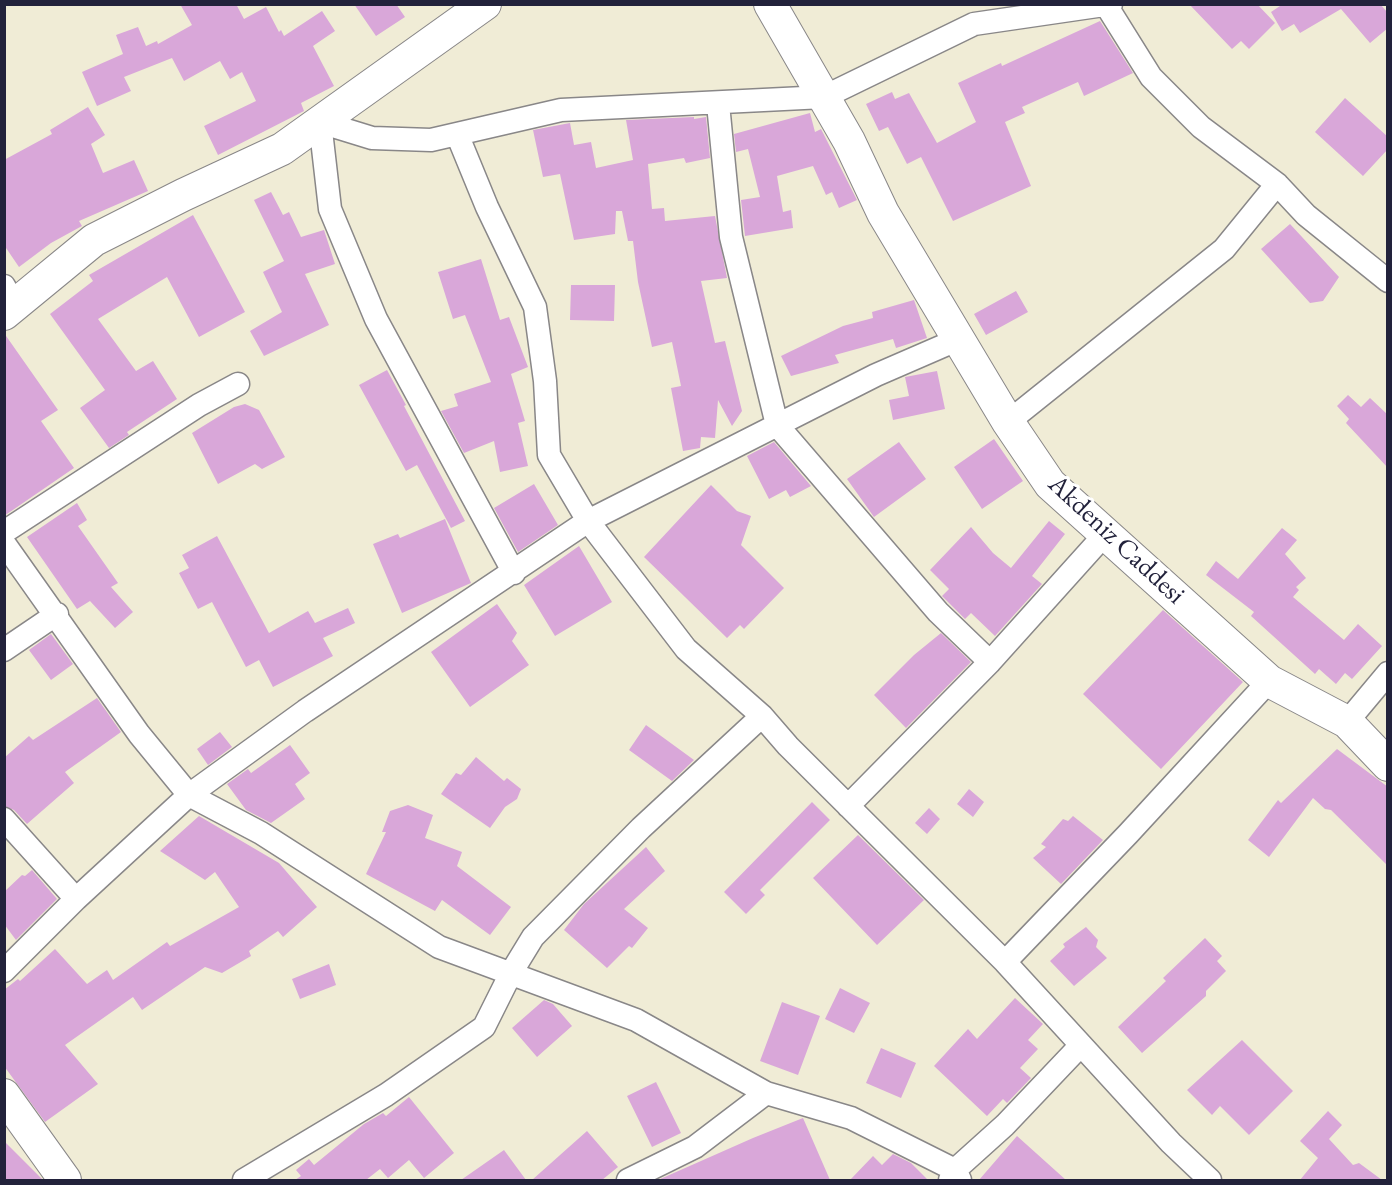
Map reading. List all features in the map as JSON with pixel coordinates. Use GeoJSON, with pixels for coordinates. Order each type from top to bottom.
{"type":"FeatureCollection","features":[{"type":"Feature","properties":{"kind":"street"},"geometry":{"type":"LineString","coordinates":[[8,302],[94,240],[282,149],[485,4]]}},
{"type":"Feature","properties":{"kind":"street","name":"Akdeniz Caddesi"},"geometry":{"type":"LineString","coordinates":[[770,4],[849,141],[883,213],[1008,422],[1050,484],[1107,532],[1269,681],[1347,722],[1388,765]]}},
{"type":"Feature","properties":{"kind":"street"},"geometry":{"type":"LineString","coordinates":[[320,122],[372,138],[430,140],[561,110],[824,97],[974,24],[1111,4]]}},
{"type":"Feature","properties":{"kind":"street"},"geometry":{"type":"LineString","coordinates":[[1106,5],[1151,77],[1201,127],[1277,184],[1314,222],[1383,269]]}},
{"type":"Feature","properties":{"kind":"street"},"geometry":{"type":"LineString","coordinates":[[718,104],[731,237],[777,425],[938,612],[990,662]]}},
{"type":"Feature","properties":{"kind":"street"},"geometry":{"type":"LineString","coordinates":[[320,122],[330,209],[376,320],[514,573]]}},
{"type":"Feature","properties":{"kind":"street"},"geometry":{"type":"LineString","coordinates":[[457,134],[487,207],[535,307],[545,381],[549,456],[588,521],[686,649],[762,716],[848,806],[1005,962],[1171,1143],[1210,1180]]}},
{"type":"Feature","properties":{"kind":"street"},"geometry":{"type":"LineString","coordinates":[[1008,422],[1224,249],[1277,184]]}},
{"type":"Feature","properties":{"kind":"street"},"geometry":{"type":"LineString","coordinates":[[4,971],[76,900],[189,795],[305,711],[514,573],[588,521],[876,375],[959,339]]}},
{"type":"Feature","properties":{"kind":"street"},"geometry":{"type":"LineString","coordinates":[[4,532],[199,405],[238,384]]}},
{"type":"Feature","properties":{"kind":"street"},"geometry":{"type":"LineString","coordinates":[[848,806],[990,662],[1107,532]]}},
{"type":"Feature","properties":{"kind":"street"},"geometry":{"type":"LineString","coordinates":[[4,543],[57,614],[139,734],[189,795],[261,833],[439,947],[636,1020],[766,1093],[851,1118],[955,1177],[1081,1046]]}},
{"type":"Feature","properties":{"kind":"street"},"geometry":{"type":"LineString","coordinates":[[4,650],[57,614]]}},
{"type":"Feature","properties":{"kind":"street"},"geometry":{"type":"LineString","coordinates":[[1347,722],[1388,673]]}},
{"type":"Feature","properties":{"kind":"street"},"geometry":{"type":"LineString","coordinates":[[1005,962],[1128,834],[1269,681]]}},
{"type":"Feature","properties":{"kind":"street"},"geometry":{"type":"LineString","coordinates":[[244,1180],[386,1095],[484,1028],[511,973],[533,937],[641,828],[762,716]]}},
{"type":"Feature","properties":{"kind":"street"},"geometry":{"type":"LineString","coordinates":[[4,819],[76,900]]}},
{"type":"Feature","properties":{"kind":"street"},"geometry":{"type":"LineString","coordinates":[[628,1180],[695,1147],[766,1093]]}},
{"type":"Feature","properties":{"kind":"street"},"geometry":{"type":"LineString","coordinates":[[4,1095],[58,1177]]}},
{"type":"Feature","properties":{"kind":"building"},"geometry":{"type":"Polygon","coordinates":[[[180,4],[236,4],[244,19],[266,7],[279,32],[281,30],[284,36],[322,11],[335,31],[313,46],[334,86],[301,103],[304,111],[218,155],[204,126],[256,101],[242,72],[230,79],[220,61],[184,81],[172,58],[124,77],[131,91],[97,106],[82,72],[123,54],[116,35],[138,27],[146,46],[157,41],[158,44],[192,25],[180,4]]]}},
{"type":"Feature","properties":{"kind":"building"},"geometry":{"type":"Polygon","coordinates":[[[354,4],[396,4],[405,17],[376,36],[354,4]]]}},
{"type":"Feature","properties":{"kind":"building"},"geometry":{"type":"Polygon","coordinates":[[[1189,4],[1257,4],[1275,23],[1249,49],[1241,41],[1232,49],[1189,4]]]}},
{"type":"Feature","properties":{"kind":"building"},"geometry":{"type":"Polygon","coordinates":[[[1283,4],[1380,4],[1388,13],[1388,28],[1370,43],[1341,9],[1300,33],[1294,24],[1282,31],[1271,12],[1283,4]]]}},
{"type":"Feature","properties":{"kind":"building"},"geometry":{"type":"Polygon","coordinates":[[[1100,21],[1133,73],[1084,96],[1078,82],[1022,107],[1025,113],[1005,122],[1031,186],[953,221],[921,157],[907,164],[888,127],[879,131],[866,104],[892,92],[895,99],[909,93],[937,143],[976,122],[958,83],[1001,63],[1002,66],[1100,21]]]}},
{"type":"Feature","properties":{"kind":"building"},"geometry":{"type":"Polygon","coordinates":[[[1345,98],[1388,137],[1388,149],[1363,176],[1315,132],[1345,98]]]}},
{"type":"Feature","properties":{"kind":"building"},"geometry":{"type":"Polygon","coordinates":[[[88,107],[105,135],[91,144],[103,173],[134,160],[148,191],[79,221],[82,226],[51,243],[19,267],[4,245],[4,160],[52,134],[50,130],[88,107]]]}},
{"type":"Feature","properties":{"kind":"building"},"geometry":{"type":"Polygon","coordinates":[[[810,113],[815,132],[821,129],[857,200],[839,208],[832,192],[826,195],[813,166],[777,176],[783,212],[791,210],[793,228],[745,236],[741,200],[760,197],[748,149],[736,152],[734,134],[810,113]]]}},
{"type":"Feature","properties":{"kind":"building"},"geometry":{"type":"Polygon","coordinates":[[[694,117],[694,119],[706,117],[710,158],[686,163],[684,158],[648,164],[652,209],[664,208],[665,221],[715,216],[727,278],[701,281],[715,343],[725,341],[742,411],[732,426],[718,400],[715,438],[701,437],[700,448],[683,451],[671,388],[681,386],[672,342],[652,347],[638,282],[633,241],[628,241],[622,211],[616,211],[615,234],[574,240],[560,174],[543,177],[533,130],[570,123],[574,145],[591,142],[596,168],[633,160],[626,120],[694,117]]]}},
{"type":"Feature","properties":{"kind":"building"},"geometry":{"type":"Polygon","coordinates":[[[271,192],[283,215],[289,212],[301,237],[324,230],[335,264],[305,274],[329,325],[264,356],[250,331],[282,312],[263,272],[284,261],[254,200],[271,192]]]}},
{"type":"Feature","properties":{"kind":"building"},"geometry":{"type":"Polygon","coordinates":[[[193,215],[245,312],[199,337],[167,277],[98,319],[136,371],[153,361],[177,399],[127,432],[129,435],[109,448],[80,408],[105,390],[50,314],[93,281],[89,275],[193,215]]]}},
{"type":"Feature","properties":{"kind":"building"},"geometry":{"type":"Polygon","coordinates":[[[1290,224],[1339,277],[1323,301],[1310,303],[1261,249],[1290,224]]]}},
{"type":"Feature","properties":{"kind":"building"},"geometry":{"type":"Polygon","coordinates":[[[481,259],[500,320],[509,317],[528,367],[511,374],[525,421],[518,423],[528,466],[500,472],[494,441],[464,453],[441,411],[458,406],[454,394],[491,382],[465,315],[453,319],[438,272],[481,259]]]}},
{"type":"Feature","properties":{"kind":"building"},"geometry":{"type":"Polygon","coordinates":[[[571,285],[615,285],[614,321],[570,320],[571,285]]]}},
{"type":"Feature","properties":{"kind":"building"},"geometry":{"type":"Polygon","coordinates":[[[1016,291],[1028,312],[986,335],[974,314],[1016,291]]]}},
{"type":"Feature","properties":{"kind":"building"},"geometry":{"type":"Polygon","coordinates":[[[914,300],[927,338],[896,348],[893,339],[835,355],[839,363],[791,376],[781,356],[843,326],[873,318],[872,312],[914,300]]]}},
{"type":"Feature","properties":{"kind":"building"},"geometry":{"type":"Polygon","coordinates":[[[4,333],[58,410],[41,421],[74,468],[4,516],[4,333]]]}},
{"type":"Feature","properties":{"kind":"building"},"geometry":{"type":"Polygon","coordinates":[[[387,370],[465,521],[451,528],[417,465],[406,471],[359,385],[387,370]]]}},
{"type":"Feature","properties":{"kind":"building"},"geometry":{"type":"Polygon","coordinates":[[[937,371],[945,409],[893,420],[889,400],[909,396],[905,377],[937,371]]]}},
{"type":"Feature","properties":{"kind":"building"},"geometry":{"type":"Polygon","coordinates":[[[1348,395],[1361,407],[1370,398],[1388,415],[1388,468],[1346,423],[1349,419],[1337,406],[1348,395]]]}},
{"type":"Feature","properties":{"kind":"building"},"geometry":{"type":"Polygon","coordinates":[[[245,404],[259,410],[285,457],[262,469],[255,464],[218,484],[192,433],[234,407],[245,404]]]}},
{"type":"Feature","properties":{"kind":"building"},"geometry":{"type":"Polygon","coordinates":[[[994,439],[1023,481],[982,509],[954,467],[994,439]]]}},
{"type":"Feature","properties":{"kind":"building"},"geometry":{"type":"Polygon","coordinates":[[[774,442],[811,486],[790,497],[786,490],[769,499],[747,456],[774,442]]]}},
{"type":"Feature","properties":{"kind":"building"},"geometry":{"type":"Polygon","coordinates":[[[899,442],[926,479],[874,517],[847,479],[899,442]]]}},
{"type":"Feature","properties":{"kind":"building"},"geometry":{"type":"Polygon","coordinates":[[[534,484],[558,525],[518,552],[494,508],[534,484]]]}},
{"type":"Feature","properties":{"kind":"building"},"geometry":{"type":"Polygon","coordinates":[[[711,485],[737,511],[751,516],[741,545],[784,588],[744,629],[740,625],[727,638],[644,557],[711,485]]]}},
{"type":"Feature","properties":{"kind":"building"},"geometry":{"type":"Polygon","coordinates":[[[77,503],[87,520],[78,526],[118,583],[111,587],[133,612],[115,628],[90,601],[77,609],[27,537],[77,503]]]}},
{"type":"Feature","properties":{"kind":"building"},"geometry":{"type":"Polygon","coordinates":[[[445,519],[471,583],[402,613],[373,544],[398,534],[400,538],[445,519]]]}},
{"type":"Feature","properties":{"kind":"building"},"geometry":{"type":"Polygon","coordinates":[[[1049,521],[1065,534],[1032,576],[1042,584],[995,636],[971,613],[965,619],[942,596],[949,589],[930,570],[971,527],[993,553],[1011,568],[1049,521]]]}},
{"type":"Feature","properties":{"kind":"building"},"geometry":{"type":"Polygon","coordinates":[[[1282,528],[1297,540],[1285,554],[1306,578],[1296,587],[1299,590],[1293,597],[1344,640],[1358,624],[1382,646],[1352,679],[1345,673],[1336,684],[1319,669],[1315,674],[1251,616],[1254,612],[1206,575],[1216,561],[1238,579],[1282,528]]]}},
{"type":"Feature","properties":{"kind":"building"},"geometry":{"type":"Polygon","coordinates":[[[217,536],[269,633],[308,611],[315,623],[348,608],[355,623],[323,638],[333,656],[273,687],[259,660],[246,667],[212,602],[198,609],[179,573],[189,568],[182,555],[217,536]]]}},
{"type":"Feature","properties":{"kind":"building"},"geometry":{"type":"Polygon","coordinates":[[[579,546],[612,602],[555,636],[524,585],[579,546]]]}},
{"type":"Feature","properties":{"kind":"building"},"geometry":{"type":"Polygon","coordinates":[[[497,604],[517,633],[512,641],[529,665],[470,707],[431,652],[497,604]]]}},
{"type":"Feature","properties":{"kind":"building"},"geometry":{"type":"Polygon","coordinates":[[[1163,610],[1243,682],[1161,769],[1083,694],[1163,610]]]}},
{"type":"Feature","properties":{"kind":"building"},"geometry":{"type":"Polygon","coordinates":[[[941,633],[971,662],[906,728],[874,695],[914,655],[941,633]]]}},
{"type":"Feature","properties":{"kind":"building"},"geometry":{"type":"Polygon","coordinates":[[[51,634],[73,664],[51,680],[29,650],[51,634]]]}},
{"type":"Feature","properties":{"kind":"building"},"geometry":{"type":"Polygon","coordinates":[[[97,698],[121,732],[65,772],[74,783],[27,824],[14,810],[4,806],[4,758],[29,736],[33,740],[97,698]]]}},
{"type":"Feature","properties":{"kind":"building"},"geometry":{"type":"Polygon","coordinates":[[[646,725],[694,760],[672,781],[629,750],[646,725]]]}},
{"type":"Feature","properties":{"kind":"building"},"geometry":{"type":"Polygon","coordinates":[[[220,732],[232,747],[208,765],[197,749],[220,732]]]}},
{"type":"Feature","properties":{"kind":"building"},"geometry":{"type":"Polygon","coordinates":[[[290,745],[310,773],[295,784],[305,799],[271,823],[246,810],[227,784],[248,769],[251,773],[290,745]]]}},
{"type":"Feature","properties":{"kind":"building"},"geometry":{"type":"Polygon","coordinates":[[[1337,749],[1388,787],[1388,866],[1331,810],[1325,809],[1313,798],[1269,857],[1248,840],[1278,800],[1281,803],[1337,749]]]}},
{"type":"Feature","properties":{"kind":"building"},"geometry":{"type":"Polygon","coordinates":[[[476,757],[504,781],[507,778],[521,789],[517,799],[505,807],[490,828],[441,794],[456,773],[461,775],[476,757]]]}},
{"type":"Feature","properties":{"kind":"building"},"geometry":{"type":"Polygon","coordinates":[[[969,789],[984,802],[973,817],[957,804],[969,789]]]}},
{"type":"Feature","properties":{"kind":"building"},"geometry":{"type":"Polygon","coordinates":[[[812,802],[830,820],[760,890],[765,895],[746,914],[724,892],[812,802]]]}},
{"type":"Feature","properties":{"kind":"building"},"geometry":{"type":"Polygon","coordinates":[[[408,805],[433,815],[425,838],[462,852],[457,866],[511,907],[490,935],[442,900],[435,911],[366,874],[386,832],[382,832],[390,811],[408,805]]]}},
{"type":"Feature","properties":{"kind":"building"},"geometry":{"type":"Polygon","coordinates":[[[929,808],[940,819],[927,834],[915,823],[929,808]]]}},
{"type":"Feature","properties":{"kind":"building"},"geometry":{"type":"Polygon","coordinates":[[[199,816],[279,863],[317,907],[283,937],[278,931],[249,951],[251,956],[222,973],[205,967],[142,1010],[133,997],[65,1045],[98,1084],[45,1122],[4,1066],[4,990],[18,979],[20,981],[55,949],[87,984],[107,970],[113,980],[167,942],[170,946],[239,907],[215,872],[205,880],[160,851],[199,816]]]}},
{"type":"Feature","properties":{"kind":"building"},"geometry":{"type":"Polygon","coordinates":[[[1073,816],[1103,840],[1061,884],[1033,858],[1046,847],[1041,844],[1063,819],[1068,821],[1073,816]]]}},
{"type":"Feature","properties":{"kind":"building"},"geometry":{"type":"Polygon","coordinates":[[[858,835],[924,900],[877,945],[813,878],[858,835]]]}},
{"type":"Feature","properties":{"kind":"building"},"geometry":{"type":"Polygon","coordinates":[[[646,847],[665,871],[624,909],[648,928],[632,948],[629,946],[607,968],[564,930],[584,904],[646,847]]]}},
{"type":"Feature","properties":{"kind":"building"},"geometry":{"type":"Polygon","coordinates":[[[32,870],[57,899],[16,940],[4,924],[4,892],[22,875],[25,876],[32,870]]]}},
{"type":"Feature","properties":{"kind":"building"},"geometry":{"type":"Polygon","coordinates":[[[1086,927],[1098,940],[1096,947],[1107,958],[1074,986],[1050,961],[1065,947],[1063,944],[1086,927]]]}},
{"type":"Feature","properties":{"kind":"building"},"geometry":{"type":"Polygon","coordinates":[[[1205,938],[1222,956],[1217,961],[1226,971],[1206,991],[1206,996],[1142,1053],[1118,1027],[1166,981],[1163,978],[1205,938]]]}},
{"type":"Feature","properties":{"kind":"building"},"geometry":{"type":"Polygon","coordinates":[[[329,964],[336,985],[300,999],[292,979],[329,964]]]}},
{"type":"Feature","properties":{"kind":"building"},"geometry":{"type":"Polygon","coordinates":[[[840,988],[870,1003],[854,1033],[825,1019],[840,988]]]}},
{"type":"Feature","properties":{"kind":"building"},"geometry":{"type":"Polygon","coordinates":[[[1015,998],[1043,1024],[1028,1040],[1038,1049],[1020,1068],[1031,1078],[1007,1103],[1003,1099],[987,1116],[934,1066],[968,1029],[977,1039],[1015,998]]]}},
{"type":"Feature","properties":{"kind":"building"},"geometry":{"type":"Polygon","coordinates":[[[544,1000],[553,1004],[572,1026],[537,1057],[512,1028],[544,1000]]]}},
{"type":"Feature","properties":{"kind":"building"},"geometry":{"type":"Polygon","coordinates":[[[782,1002],[820,1016],[798,1075],[760,1061],[782,1002]]]}},
{"type":"Feature","properties":{"kind":"building"},"geometry":{"type":"Polygon","coordinates":[[[1242,1040],[1293,1091],[1249,1135],[1220,1106],[1212,1115],[1187,1090],[1242,1040]]]}},
{"type":"Feature","properties":{"kind":"building"},"geometry":{"type":"Polygon","coordinates":[[[881,1048],[916,1063],[901,1098],[866,1083],[881,1048]]]}},
{"type":"Feature","properties":{"kind":"building"},"geometry":{"type":"Polygon","coordinates":[[[656,1082],[681,1133],[652,1147],[627,1096],[656,1082]]]}},
{"type":"Feature","properties":{"kind":"building"},"geometry":{"type":"Polygon","coordinates":[[[409,1097],[454,1153],[424,1178],[409,1160],[388,1178],[380,1169],[366,1180],[295,1180],[301,1176],[296,1170],[309,1159],[314,1165],[364,1124],[383,1113],[386,1116],[409,1097]]]}},
{"type":"Feature","properties":{"kind":"building"},"geometry":{"type":"Polygon","coordinates":[[[1328,1111],[1342,1125],[1329,1139],[1353,1165],[1359,1163],[1382,1180],[1300,1180],[1318,1158],[1300,1141],[1328,1111]]]}},
{"type":"Feature","properties":{"kind":"building"},"geometry":{"type":"Polygon","coordinates":[[[803,1118],[830,1180],[658,1180],[753,1138],[803,1118]]]}},
{"type":"Feature","properties":{"kind":"building"},"geometry":{"type":"Polygon","coordinates":[[[587,1131],[618,1167],[602,1180],[532,1180],[587,1131]]]}},
{"type":"Feature","properties":{"kind":"building"},"geometry":{"type":"Polygon","coordinates":[[[1017,1136],[1066,1180],[979,1180],[1017,1136]]]}},
{"type":"Feature","properties":{"kind":"building"},"geometry":{"type":"Polygon","coordinates":[[[4,1141],[43,1180],[4,1180],[4,1141]]]}},
{"type":"Feature","properties":{"kind":"building"},"geometry":{"type":"Polygon","coordinates":[[[504,1150],[526,1180],[461,1180],[504,1150]]]}},
{"type":"Feature","properties":{"kind":"building"},"geometry":{"type":"Polygon","coordinates":[[[893,1154],[911,1163],[928,1180],[850,1180],[873,1156],[882,1165],[893,1154]]]}}]}
